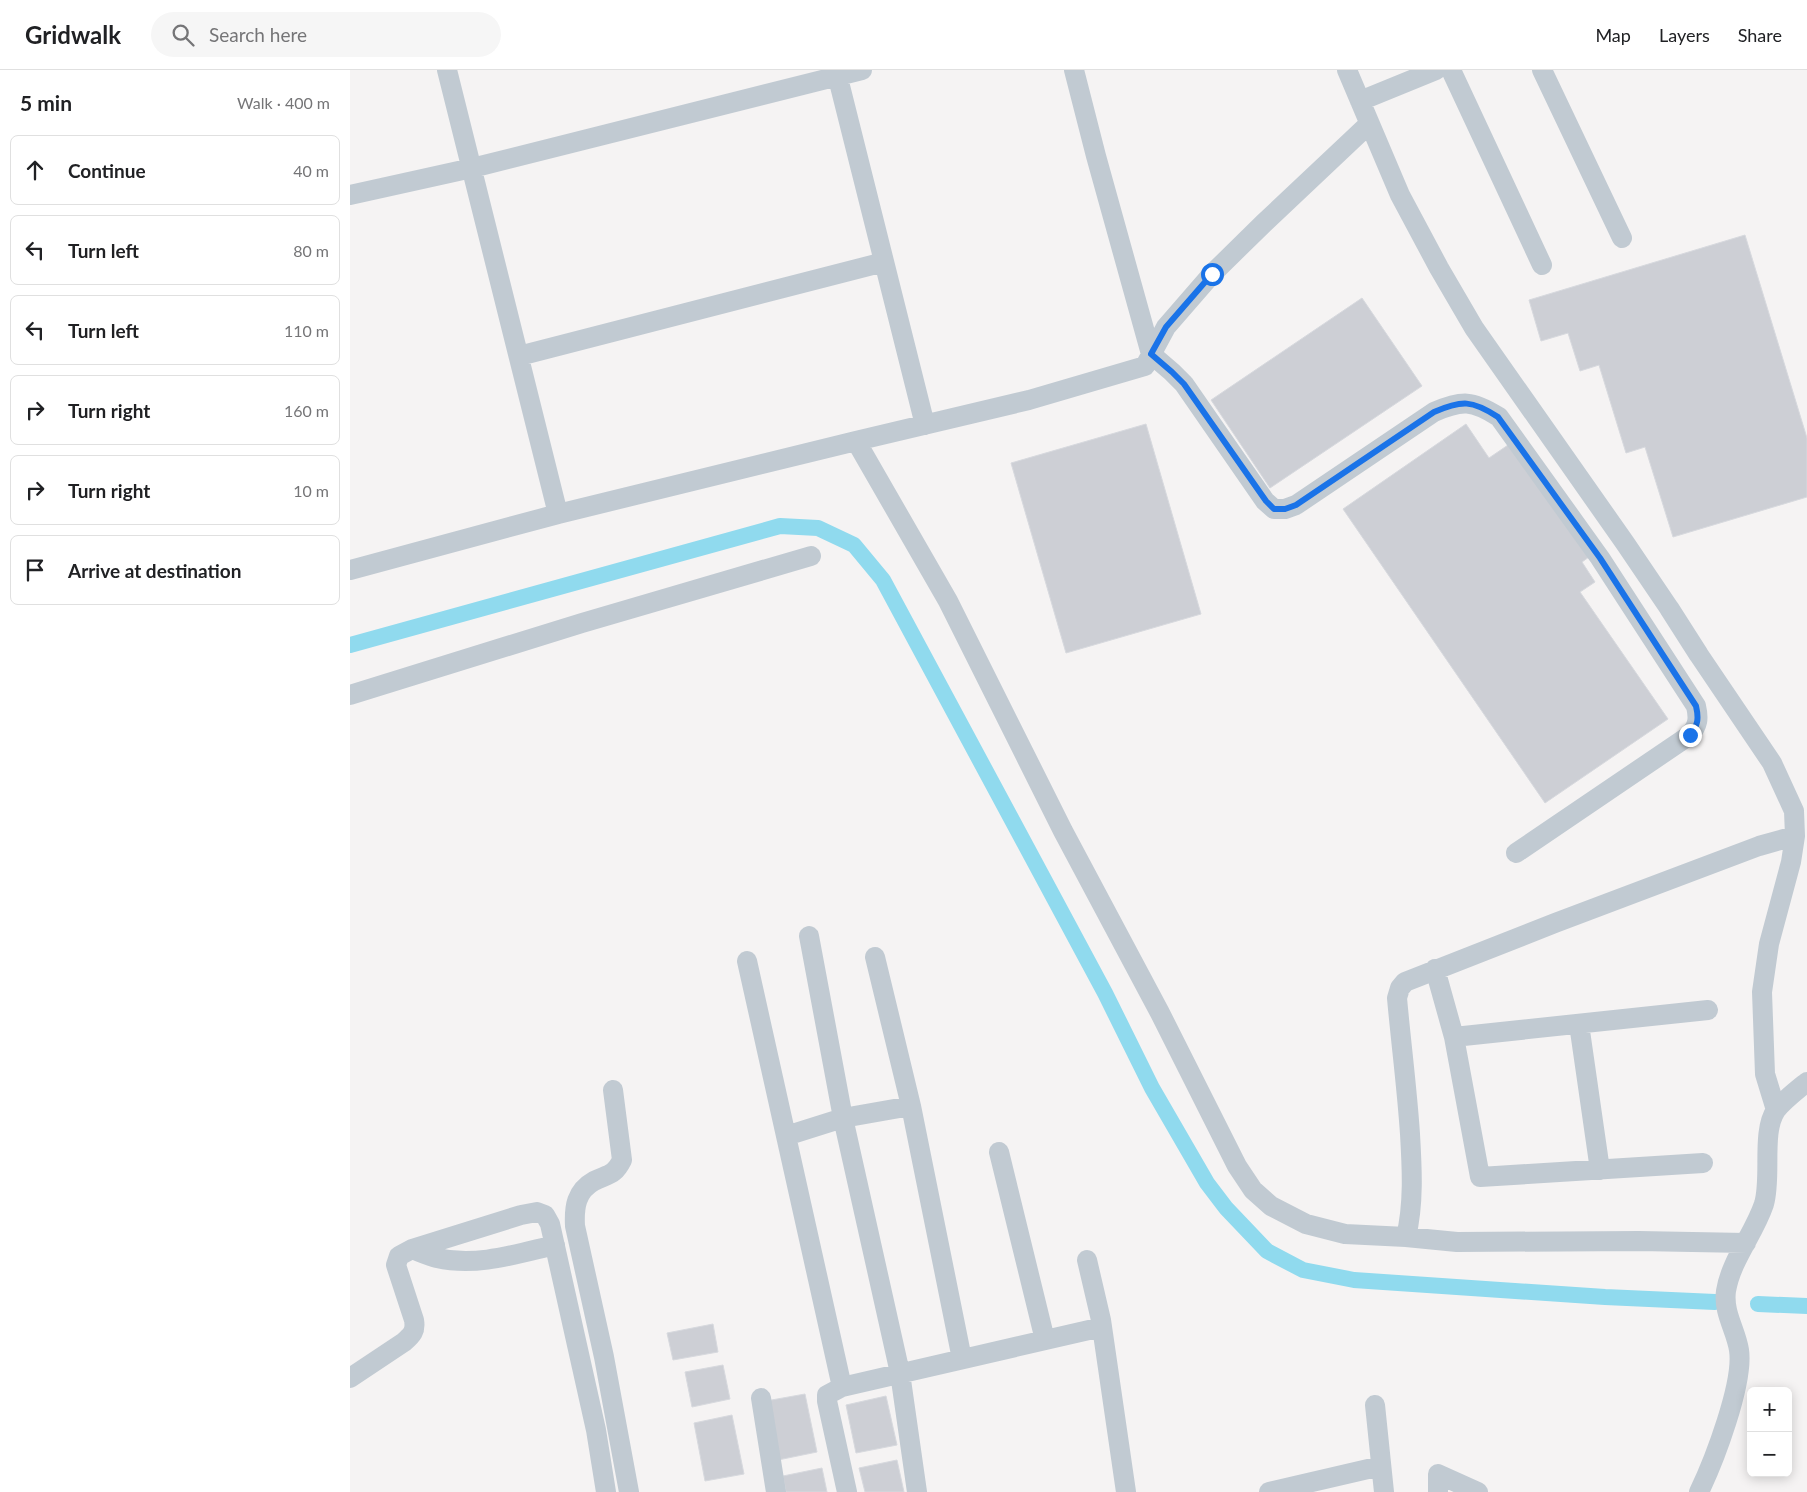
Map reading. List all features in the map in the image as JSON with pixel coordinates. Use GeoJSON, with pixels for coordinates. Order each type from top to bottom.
{"type":"FeatureCollection","features":[{"type":"Feature","properties":{"kind":"street"},"geometry":{"type":"LineString","coordinates":[[447,70],[558,514]]}},
{"type":"Feature","properties":{"kind":"street"},"geometry":{"type":"LineString","coordinates":[[350,195],[472,168],[837,73],[862,70]]}},
{"type":"Feature","properties":{"kind":"street"},"geometry":{"type":"LineString","coordinates":[[1074,70],[1151,354],[1184,384],[1266,501],[1274,509],[1285,509],[1296,505],[1434,412],[1454,403],[1470,403],[1485,408],[1498,417],[1600,558],[1696,706],[1699,717],[1697,726],[1690,735],[1516,853]]}},
{"type":"Feature","properties":{"kind":"street"},"geometry":{"type":"LineString","coordinates":[[1346,70],[1400,196],[1474,328],[1670,608],[1699,656],[1772,763],[1794,811],[1795,836],[1789,869],[1769,944],[1762,992],[1765,1074],[1776,1110]]}},
{"type":"Feature","properties":{"kind":"street"},"geometry":{"type":"LineString","coordinates":[[1360,101],[1436,70]]}},
{"type":"Feature","properties":{"kind":"street"},"geometry":{"type":"LineString","coordinates":[[1451,70],[1542,265]]}},
{"type":"Feature","properties":{"kind":"street"},"geometry":{"type":"LineString","coordinates":[[1542,70],[1622,238]]}},
{"type":"Feature","properties":{"kind":"street"},"geometry":{"type":"LineString","coordinates":[[837,73],[925,425]]}},
{"type":"Feature","properties":{"kind":"street"},"geometry":{"type":"LineString","coordinates":[[350,570],[558,514],[1029,400],[1139,369],[1145,366],[1166,327],[1212,274],[1369,124]]}},
{"type":"Feature","properties":{"kind":"street"},"geometry":{"type":"LineString","coordinates":[[518,356],[884,262]]}},
{"type":"Feature","properties":{"kind":"street"},"geometry":{"type":"LineString","coordinates":[[856,441],[948,601],[1063,831],[1160,1012],[1237,1166],[1253,1190],[1271,1206],[1306,1224],[1345,1234],[1406,1236],[1457,1242],[1639,1241],[1746,1243]]}},
{"type":"Feature","properties":{"kind":"street"},"geometry":{"type":"LineString","coordinates":[[350,695],[811,556]]}},
{"type":"Feature","properties":{"kind":"street"},"geometry":{"type":"LineString","coordinates":[[1406,1236],[1410,1222],[1412,1158],[1397,998],[1400,988],[1405,982],[1759,846],[1795,836]]}},
{"type":"Feature","properties":{"kind":"street"},"geometry":{"type":"LineString","coordinates":[[809,936],[844,1118],[900,1374],[917,1492]]}},
{"type":"Feature","properties":{"kind":"street"},"geometry":{"type":"LineString","coordinates":[[875,958],[911,1106],[962,1359]]}},
{"type":"Feature","properties":{"kind":"street"},"geometry":{"type":"LineString","coordinates":[[747,961],[842,1387]]}},
{"type":"Feature","properties":{"kind":"street"},"geometry":{"type":"LineString","coordinates":[[1435,969],[1454,1038],[1480,1177],[1703,1163]]}},
{"type":"Feature","properties":{"kind":"street"},"geometry":{"type":"LineString","coordinates":[[1454,1038],[1708,1010]]}},
{"type":"Feature","properties":{"kind":"street"},"geometry":{"type":"LineString","coordinates":[[1579,1024],[1600,1170]]}},
{"type":"Feature","properties":{"kind":"street"},"geometry":{"type":"LineString","coordinates":[[1699,1492],[1721,1438],[1739,1372],[1739,1350],[1726,1310],[1726,1292],[1730,1277],[1764,1204],[1767,1186],[1769,1126],[1776,1110],[1807,1082]]}},
{"type":"Feature","properties":{"kind":"street"},"geometry":{"type":"LineString","coordinates":[[614,1090],[622,1160],[617,1170],[609,1176],[593,1182],[580,1193],[574,1208],[575,1226],[604,1357],[629,1492]]}},
{"type":"Feature","properties":{"kind":"street"},"geometry":{"type":"LineString","coordinates":[[786,1136],[844,1118],[911,1106]]}},
{"type":"Feature","properties":{"kind":"street"},"geometry":{"type":"LineString","coordinates":[[999,1152],[1045,1340]]}},
{"type":"Feature","properties":{"kind":"street"},"geometry":{"type":"LineString","coordinates":[[350,1378],[404,1342],[412,1335],[416,1328],[396,1265],[399,1256],[412,1248],[521,1215],[536,1212],[545,1215],[550,1224],[555,1245],[596,1430],[606,1492]]}},
{"type":"Feature","properties":{"kind":"street"},"geometry":{"type":"LineString","coordinates":[[412,1248],[436,1258],[467,1262],[489,1260],[555,1245]]}},
{"type":"Feature","properties":{"kind":"street"},"geometry":{"type":"LineString","coordinates":[[1087,1260],[1102,1327],[1126,1492]]}},
{"type":"Feature","properties":{"kind":"street"},"geometry":{"type":"LineString","coordinates":[[848,1492],[827,1395],[842,1387],[1102,1327]]}},
{"type":"Feature","properties":{"kind":"street"},"geometry":{"type":"LineString","coordinates":[[761,1398],[776,1492]]}},
{"type":"Feature","properties":{"kind":"street"},"geometry":{"type":"LineString","coordinates":[[1375,1405],[1384,1492]]}},
{"type":"Feature","properties":{"kind":"street"},"geometry":{"type":"LineString","coordinates":[[1268,1492],[1381,1466]]}},
{"type":"Feature","properties":{"kind":"street"},"geometry":{"type":"LineString","coordinates":[[1438,1492],[1438,1474],[1478,1492]]}},
{"type":"Feature","properties":{"kind":"building"},"geometry":{"type":"Polygon","coordinates":[[[1745,235],[1807,438],[1807,497],[1673,537],[1645,447],[1626,453],[1599,365],[1580,371],[1568,333],[1541,341],[1529,300],[1745,235]]]}},
{"type":"Feature","properties":{"kind":"building"},"geometry":{"type":"Polygon","coordinates":[[[1362,298],[1422,386],[1270,488],[1211,400],[1362,298]]]}},
{"type":"Feature","properties":{"kind":"building"},"geometry":{"type":"Polygon","coordinates":[[[1146,424],[1201,614],[1066,653],[1011,463],[1146,424]]]}},
{"type":"Feature","properties":{"kind":"building"},"geometry":{"type":"Polygon","coordinates":[[[1466,424],[1489,458],[1511,443],[1589,557],[1582,562],[1595,582],[1580,592],[1668,719],[1545,803],[1343,509],[1466,424]]]}},
{"type":"Feature","properties":{"kind":"building"},"geometry":{"type":"Polygon","coordinates":[[[713,1324],[718,1352],[673,1360],[667,1333],[713,1324]]]}},
{"type":"Feature","properties":{"kind":"building"},"geometry":{"type":"Polygon","coordinates":[[[723,1365],[730,1399],[692,1407],[685,1372],[723,1365]]]}},
{"type":"Feature","properties":{"kind":"building"},"geometry":{"type":"Polygon","coordinates":[[[805,1394],[817,1452],[778,1460],[766,1401],[805,1394]]]}},
{"type":"Feature","properties":{"kind":"building"},"geometry":{"type":"Polygon","coordinates":[[[886,1396],[897,1445],[856,1453],[846,1405],[886,1396]]]}},
{"type":"Feature","properties":{"kind":"building"},"geometry":{"type":"Polygon","coordinates":[[[732,1415],[744,1474],[705,1481],[694,1423],[732,1415]]]}},
{"type":"Feature","properties":{"kind":"building"},"geometry":{"type":"Polygon","coordinates":[[[897,1460],[904,1492],[865,1492],[859,1468],[897,1460]]]}},
{"type":"Feature","properties":{"kind":"building"},"geometry":{"type":"Polygon","coordinates":[[[822,1468],[827,1492],[786,1492],[783,1476],[822,1468]]]}},
{"type":"Feature","properties":{"kind":"waterway"},"geometry":{"type":"LineString","coordinates":[[350,645],[780,526],[818,528],[854,545],[883,580],[1105,993],[1152,1088],[1207,1183],[1226,1208],[1267,1251],[1303,1270],[1354,1280],[1605,1297],[1715,1302]]}},
{"type":"Feature","properties":{"kind":"waterway"},"geometry":{"type":"LineString","coordinates":[[1758,1304],[1807,1306]]}},
{"type":"Feature","properties":{"kind":"route"},"geometry":{"type":"LineString","coordinates":[[1212,274],[1166,327],[1151,354],[1184,384],[1266,501],[1274,509],[1285,509],[1296,505],[1434,412],[1454,403],[1470,403],[1485,408],[1498,417],[1600,558],[1696,706],[1699,717],[1697,726],[1690,735]]}}]}
